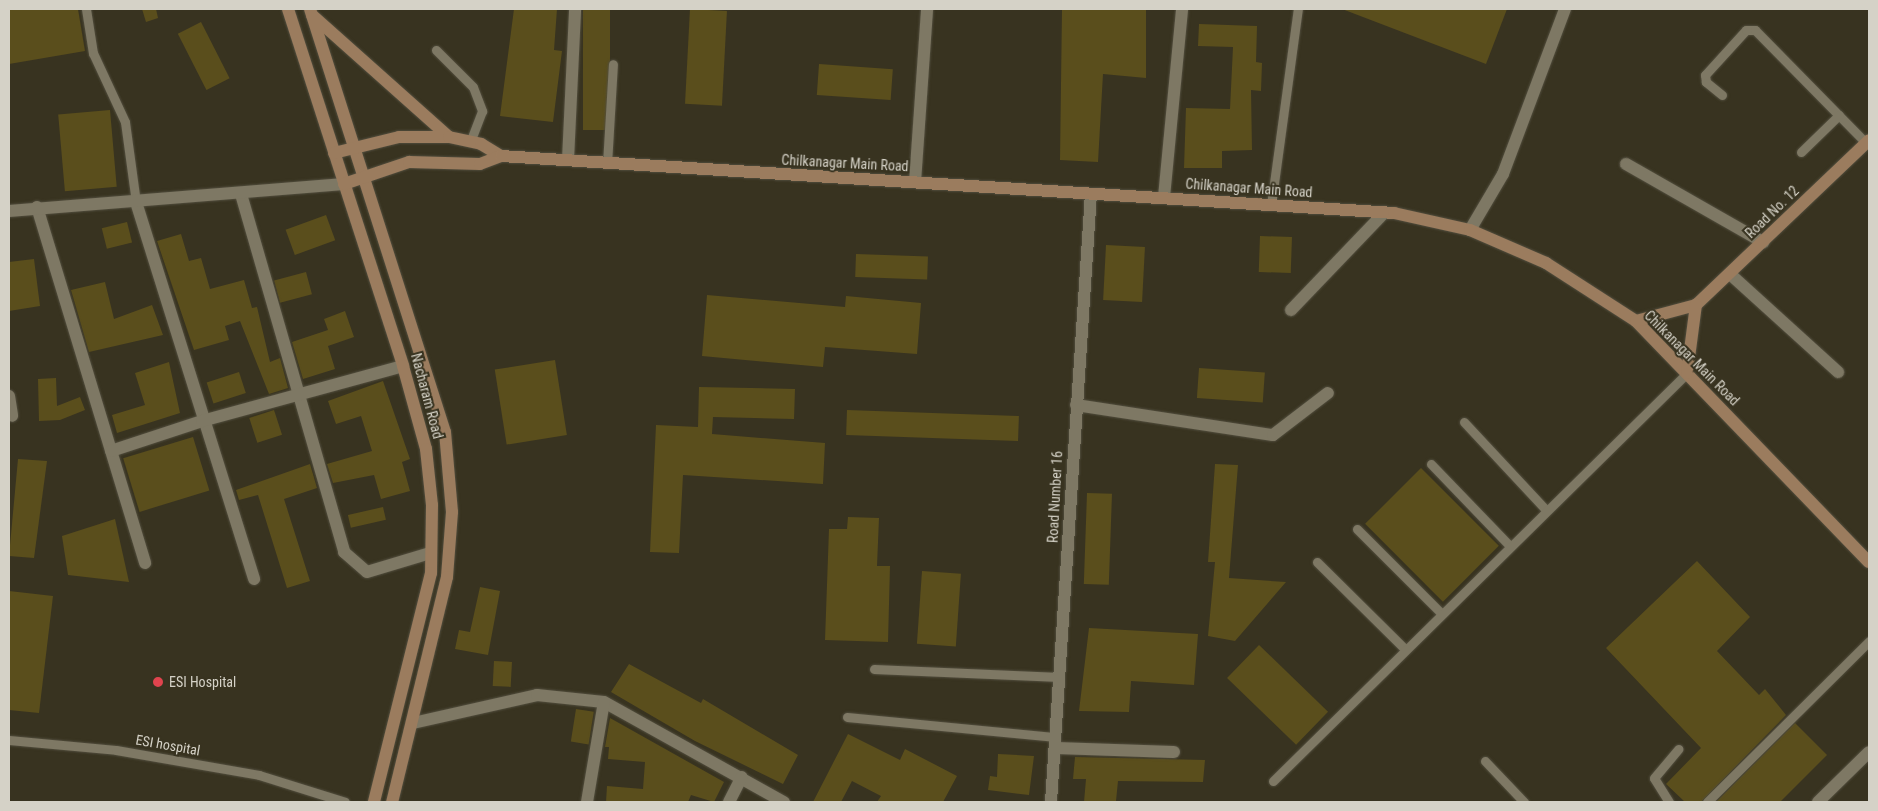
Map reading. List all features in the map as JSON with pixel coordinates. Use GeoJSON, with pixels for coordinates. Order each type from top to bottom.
{"type":"FeatureCollection","features":[{"type":"Feature","properties":{"kind":"main road","name":"Nacharam Road"},"geometry":{"type":"LineString","coordinates":[[288,9],[404,366],[426,449],[432,505],[431,573],[410,668],[374,802]]}},
{"type":"Feature","properties":{"kind":"main road","name":"Nacharam Road"},"geometry":{"type":"LineString","coordinates":[[311,12],[445,432],[452,512],[447,577],[413,723],[392,802]]}},
{"type":"Feature","properties":{"kind":"main road"},"geometry":{"type":"LineString","coordinates":[[311,12],[449,137]]}},
{"type":"Feature","properties":{"kind":"main road"},"geometry":{"type":"LineString","coordinates":[[334,153],[399,137],[449,137],[470,142],[501,156]]}},
{"type":"Feature","properties":{"kind":"main road","name":"Road No. 12"},"geometry":{"type":"LineString","coordinates":[[1696,305],[1868,141]]}},
{"type":"Feature","properties":{"kind":"main road"},"geometry":{"type":"LineString","coordinates":[[344,184],[409,162],[480,164],[501,156]]}},
{"type":"Feature","properties":{"kind":"main road","name":"Chilkanagar Main Road"},"geometry":{"type":"LineString","coordinates":[[501,156],[1091,194],[1164,197],[1384,213],[1470,230],[1546,263],[1636,321],[1869,562]]}},
{"type":"Feature","properties":{"kind":"main road"},"geometry":{"type":"LineString","coordinates":[[1636,321],[1696,305],[1687,373]]}},
{"type":"Feature","properties":{"kind":"street"},"geometry":{"type":"LineString","coordinates":[[568,160],[575,9]]}},
{"type":"Feature","properties":{"kind":"street"},"geometry":{"type":"LineString","coordinates":[[914,182],[927,9]]}},
{"type":"Feature","properties":{"kind":"street"},"geometry":{"type":"LineString","coordinates":[[1164,197],[1182,9]]}},
{"type":"Feature","properties":{"kind":"street"},"geometry":{"type":"LineString","coordinates":[[1470,230],[1503,174],[1565,9]]}},
{"type":"Feature","properties":{"kind":"street"},"geometry":{"type":"LineString","coordinates":[[1626,164],[1763,242]]}},
{"type":"Feature","properties":{"kind":"street"},"geometry":{"type":"LineString","coordinates":[[9,211],[37,207],[136,202],[344,184]]}},
{"type":"Feature","properties":{"kind":"street"},"geometry":{"type":"LineString","coordinates":[[241,194],[344,552],[354,564],[367,572],[430,553]]}},
{"type":"Feature","properties":{"kind":"street","name":"Road Number 16"},"geometry":{"type":"LineString","coordinates":[[1051,802],[1091,194]]}},
{"type":"Feature","properties":{"kind":"street"},"geometry":{"type":"LineString","coordinates":[[136,202],[202,421],[254,579]]}},
{"type":"Feature","properties":{"kind":"street"},"geometry":{"type":"LineString","coordinates":[[37,207],[145,563]]}},
{"type":"Feature","properties":{"kind":"street"},"geometry":{"type":"LineString","coordinates":[[1291,310],[1384,213]]}},
{"type":"Feature","properties":{"kind":"street"},"geometry":{"type":"LineString","coordinates":[[1730,274],[1838,372]]}},
{"type":"Feature","properties":{"kind":"street"},"geometry":{"type":"LineString","coordinates":[[111,451],[202,421],[404,366]]}},
{"type":"Feature","properties":{"kind":"street"},"geometry":{"type":"LineString","coordinates":[[1076,405],[1274,435],[1328,393]]}},
{"type":"Feature","properties":{"kind":"street"},"geometry":{"type":"LineString","coordinates":[[9,396],[12,416]]}},
{"type":"Feature","properties":{"kind":"street"},"geometry":{"type":"LineString","coordinates":[[413,723],[537,695],[604,702],[784,802]]}},
{"type":"Feature","properties":{"kind":"street"},"geometry":{"type":"LineString","coordinates":[[587,802],[604,702]]}},
{"type":"Feature","properties":{"kind":"street"},"geometry":{"type":"LineString","coordinates":[[1056,743],[1174,752]]}},
{"type":"Feature","properties":{"kind":"street"},"geometry":{"type":"LineString","coordinates":[[1818,802],[1867,758]]}},
{"type":"Feature","properties":{"kind":"street"},"geometry":{"type":"LineString","coordinates":[[729,802],[742,777]]}},
{"type":"Feature","properties":{"kind":"lane"},"geometry":{"type":"LineString","coordinates":[[86,9],[93,53],[125,122],[136,202]]}},
{"type":"Feature","properties":{"kind":"lane"},"geometry":{"type":"LineString","coordinates":[[1271,205],[1298,9]]}},
{"type":"Feature","properties":{"kind":"lane"},"geometry":{"type":"LineString","coordinates":[[1722,95],[1706,82],[1705,75],[1746,30],[1756,30],[1839,115],[1868,141]]}},
{"type":"Feature","properties":{"kind":"lane"},"geometry":{"type":"LineString","coordinates":[[436,50],[473,87],[482,111],[470,142]]}},
{"type":"Feature","properties":{"kind":"lane"},"geometry":{"type":"LineString","coordinates":[[606,164],[613,64]]}},
{"type":"Feature","properties":{"kind":"lane"},"geometry":{"type":"LineString","coordinates":[[1801,152],[1839,115]]}},
{"type":"Feature","properties":{"kind":"lane"},"geometry":{"type":"LineString","coordinates":[[1273,781],[1405,648],[1687,373]]}},
{"type":"Feature","properties":{"kind":"lane"},"geometry":{"type":"LineString","coordinates":[[1464,422],[1546,510]]}},
{"type":"Feature","properties":{"kind":"lane"},"geometry":{"type":"LineString","coordinates":[[1431,464],[1510,546]]}},
{"type":"Feature","properties":{"kind":"lane"},"geometry":{"type":"LineString","coordinates":[[1357,529],[1441,613]]}},
{"type":"Feature","properties":{"kind":"lane"},"geometry":{"type":"LineString","coordinates":[[1317,562],[1405,648]]}},
{"type":"Feature","properties":{"kind":"lane"},"geometry":{"type":"LineString","coordinates":[[1707,802],[1869,642]]}},
{"type":"Feature","properties":{"kind":"lane"},"geometry":{"type":"LineString","coordinates":[[874,669],[1060,677]]}},
{"type":"Feature","properties":{"kind":"lane"},"geometry":{"type":"LineString","coordinates":[[847,717],[1056,743]]}},
{"type":"Feature","properties":{"kind":"lane","name":"ESI hospital"},"geometry":{"type":"LineString","coordinates":[[9,740],[125,752],[320,791],[345,802]]}},
{"type":"Feature","properties":{"kind":"lane"},"geometry":{"type":"LineString","coordinates":[[1668,802],[1654,778],[1678,749]]}},
{"type":"Feature","properties":{"kind":"lane"},"geometry":{"type":"LineString","coordinates":[[1485,761],[1524,802]]}},
{"type":"Feature","properties":{"kind":"building"},"geometry":{"type":"Polygon","coordinates":[[[9,9],[78,9],[85,51],[9,64],[9,9]]]}},
{"type":"Feature","properties":{"kind":"building"},"geometry":{"type":"Polygon","coordinates":[[[142,9],[156,9],[158,18],[146,22],[142,9]]]}},
{"type":"Feature","properties":{"kind":"building"},"geometry":{"type":"Polygon","coordinates":[[[514,9],[557,9],[554,50],[562,51],[553,122],[500,116],[514,9]]]}},
{"type":"Feature","properties":{"kind":"building"},"geometry":{"type":"Polygon","coordinates":[[[583,9],[610,9],[610,130],[583,130],[583,9]]]}},
{"type":"Feature","properties":{"kind":"building"},"geometry":{"type":"Polygon","coordinates":[[[690,9],[727,11],[722,106],[685,104],[690,9]]]}},
{"type":"Feature","properties":{"kind":"building"},"geometry":{"type":"Polygon","coordinates":[[[1062,9],[1146,10],[1146,78],[1103,74],[1098,162],[1060,160],[1062,9]]]}},
{"type":"Feature","properties":{"kind":"building"},"geometry":{"type":"Polygon","coordinates":[[[1342,9],[1507,9],[1486,64],[1342,9]]]}},
{"type":"Feature","properties":{"kind":"building"},"geometry":{"type":"Polygon","coordinates":[[[201,22],[230,78],[206,90],[178,34],[201,22]]]}},
{"type":"Feature","properties":{"kind":"building"},"geometry":{"type":"Polygon","coordinates":[[[1199,24],[1257,26],[1256,62],[1262,63],[1261,91],[1251,90],[1252,150],[1222,151],[1222,168],[1184,168],[1186,108],[1230,109],[1233,47],[1198,46],[1199,24]]]}},
{"type":"Feature","properties":{"kind":"building"},"geometry":{"type":"Polygon","coordinates":[[[819,64],[893,69],[891,100],[817,95],[819,64]]]}},
{"type":"Feature","properties":{"kind":"building"},"geometry":{"type":"Polygon","coordinates":[[[110,110],[117,187],[65,191],[58,115],[110,110]]]}},
{"type":"Feature","properties":{"kind":"building"},"geometry":{"type":"Polygon","coordinates":[[[326,215],[335,240],[295,255],[286,230],[326,215]]]}},
{"type":"Feature","properties":{"kind":"building"},"geometry":{"type":"Polygon","coordinates":[[[127,222],[132,242],[107,249],[102,228],[127,222]]]}},
{"type":"Feature","properties":{"kind":"building"},"geometry":{"type":"Polygon","coordinates":[[[181,234],[189,261],[201,258],[210,289],[244,280],[252,308],[257,307],[270,362],[280,358],[288,388],[269,394],[240,321],[225,326],[229,340],[194,350],[157,241],[181,234]]]}},
{"type":"Feature","properties":{"kind":"building"},"geometry":{"type":"Polygon","coordinates":[[[1260,236],[1292,237],[1291,273],[1259,272],[1260,236]]]}},
{"type":"Feature","properties":{"kind":"building"},"geometry":{"type":"Polygon","coordinates":[[[1106,245],[1145,247],[1142,302],[1103,300],[1106,245]]]}},
{"type":"Feature","properties":{"kind":"building"},"geometry":{"type":"Polygon","coordinates":[[[856,254],[928,257],[927,279],[855,277],[856,254]]]}},
{"type":"Feature","properties":{"kind":"building"},"geometry":{"type":"Polygon","coordinates":[[[34,259],[40,306],[9,311],[9,262],[34,259]]]}},
{"type":"Feature","properties":{"kind":"building"},"geometry":{"type":"Polygon","coordinates":[[[306,272],[312,294],[280,303],[274,281],[306,272]]]}},
{"type":"Feature","properties":{"kind":"building"},"geometry":{"type":"Polygon","coordinates":[[[105,282],[114,319],[152,305],[163,335],[89,352],[71,290],[105,282]]]}},
{"type":"Feature","properties":{"kind":"building"},"geometry":{"type":"Polygon","coordinates":[[[707,295],[845,307],[846,296],[921,303],[917,354],[825,347],[823,367],[702,356],[707,295]]]}},
{"type":"Feature","properties":{"kind":"building"},"geometry":{"type":"Polygon","coordinates":[[[345,311],[354,337],[328,346],[335,369],[303,379],[292,342],[328,330],[324,319],[345,311]]]}},
{"type":"Feature","properties":{"kind":"building"},"geometry":{"type":"Polygon","coordinates":[[[555,360],[567,435],[507,445],[495,370],[555,360]]]}},
{"type":"Feature","properties":{"kind":"building"},"geometry":{"type":"Polygon","coordinates":[[[169,362],[180,413],[117,433],[112,415],[145,405],[135,373],[169,362]]]}},
{"type":"Feature","properties":{"kind":"building"},"geometry":{"type":"Polygon","coordinates":[[[1199,368],[1265,373],[1263,403],[1197,398],[1199,368]]]}},
{"type":"Feature","properties":{"kind":"building"},"geometry":{"type":"Polygon","coordinates":[[[239,372],[246,393],[213,403],[207,383],[239,372]]]}},
{"type":"Feature","properties":{"kind":"building"},"geometry":{"type":"Polygon","coordinates":[[[56,378],[57,406],[80,397],[85,410],[60,420],[39,421],[38,379],[56,378]]]}},
{"type":"Feature","properties":{"kind":"building"},"geometry":{"type":"Polygon","coordinates":[[[383,381],[410,459],[402,462],[410,491],[381,499],[374,475],[333,483],[327,464],[372,451],[361,416],[336,424],[328,401],[383,381]]]}},
{"type":"Feature","properties":{"kind":"building"},"geometry":{"type":"Polygon","coordinates":[[[699,387],[795,389],[794,419],[713,417],[712,434],[825,443],[823,484],[683,475],[679,553],[650,552],[656,425],[698,427],[699,387]]]}},
{"type":"Feature","properties":{"kind":"building"},"geometry":{"type":"Polygon","coordinates":[[[274,410],[282,435],[257,443],[249,418],[274,410]]]}},
{"type":"Feature","properties":{"kind":"building"},"geometry":{"type":"Polygon","coordinates":[[[847,410],[1019,416],[1018,441],[846,435],[847,410]]]}},
{"type":"Feature","properties":{"kind":"building"},"geometry":{"type":"Polygon","coordinates":[[[193,437],[209,491],[140,512],[123,458],[193,437]]]}},
{"type":"Feature","properties":{"kind":"building"},"geometry":{"type":"Polygon","coordinates":[[[18,459],[47,461],[34,558],[9,556],[18,459]]]}},
{"type":"Feature","properties":{"kind":"building"},"geometry":{"type":"Polygon","coordinates":[[[310,464],[317,488],[284,499],[310,581],[287,588],[258,495],[239,500],[236,490],[310,464]]]}},
{"type":"Feature","properties":{"kind":"building"},"geometry":{"type":"Polygon","coordinates":[[[1215,464],[1238,465],[1229,578],[1286,582],[1235,641],[1208,636],[1215,562],[1208,562],[1215,464]]]}},
{"type":"Feature","properties":{"kind":"building"},"geometry":{"type":"Polygon","coordinates":[[[1421,468],[1499,546],[1443,602],[1365,524],[1421,468]]]}},
{"type":"Feature","properties":{"kind":"building"},"geometry":{"type":"Polygon","coordinates":[[[1087,493],[1112,494],[1109,585],[1084,584],[1087,493]]]}},
{"type":"Feature","properties":{"kind":"building"},"geometry":{"type":"Polygon","coordinates":[[[383,507],[386,520],[351,528],[348,515],[383,507]]]}},
{"type":"Feature","properties":{"kind":"building"},"geometry":{"type":"Polygon","coordinates":[[[848,517],[879,518],[877,566],[890,566],[888,642],[825,640],[829,529],[847,529],[848,517]]]}},
{"type":"Feature","properties":{"kind":"building"},"geometry":{"type":"Polygon","coordinates":[[[115,519],[129,582],[68,575],[62,536],[115,519]]]}},
{"type":"Feature","properties":{"kind":"building"},"geometry":{"type":"Polygon","coordinates":[[[1697,561],[1750,617],[1717,651],[1759,695],[1765,689],[1786,715],[1701,802],[1685,802],[1666,784],[1701,748],[1606,648],[1697,561]]]}},
{"type":"Feature","properties":{"kind":"building"},"geometry":{"type":"Polygon","coordinates":[[[922,571],[961,574],[956,647],[917,644],[922,571]]]}},
{"type":"Feature","properties":{"kind":"building"},"geometry":{"type":"Polygon","coordinates":[[[480,587],[500,591],[488,655],[455,649],[459,630],[470,632],[480,587]]]}},
{"type":"Feature","properties":{"kind":"building"},"geometry":{"type":"Polygon","coordinates":[[[9,591],[53,596],[39,713],[9,710],[9,591]]]}},
{"type":"Feature","properties":{"kind":"building"},"geometry":{"type":"Polygon","coordinates":[[[1089,628],[1198,634],[1194,685],[1131,681],[1129,712],[1079,711],[1089,628]]]}},
{"type":"Feature","properties":{"kind":"building"},"geometry":{"type":"Polygon","coordinates":[[[1259,645],[1328,712],[1296,745],[1227,678],[1259,645]]]}},
{"type":"Feature","properties":{"kind":"building"},"geometry":{"type":"Polygon","coordinates":[[[494,661],[512,662],[511,687],[493,686],[494,661]]]}},
{"type":"Feature","properties":{"kind":"building"},"geometry":{"type":"Polygon","coordinates":[[[629,664],[701,703],[703,699],[798,755],[783,784],[695,741],[611,692],[629,664]]]}},
{"type":"Feature","properties":{"kind":"building"},"geometry":{"type":"Polygon","coordinates":[[[576,709],[594,712],[589,744],[571,742],[576,709]]]}},
{"type":"Feature","properties":{"kind":"building"},"geometry":{"type":"Polygon","coordinates":[[[610,718],[724,782],[714,802],[691,795],[688,802],[606,802],[607,786],[643,789],[645,762],[608,759],[609,747],[605,747],[610,718]]]}},
{"type":"Feature","properties":{"kind":"building"},"geometry":{"type":"Polygon","coordinates":[[[1795,723],[1827,755],[1780,802],[1716,802],[1795,723]]]}},
{"type":"Feature","properties":{"kind":"building"},"geometry":{"type":"Polygon","coordinates":[[[848,734],[900,760],[905,749],[957,776],[943,802],[877,802],[881,796],[852,781],[841,802],[813,802],[848,734]]]}},
{"type":"Feature","properties":{"kind":"building"},"geometry":{"type":"Polygon","coordinates":[[[998,754],[1034,756],[1029,795],[988,790],[990,776],[997,777],[998,754]]]}},
{"type":"Feature","properties":{"kind":"building"},"geometry":{"type":"Polygon","coordinates":[[[1075,757],[1205,760],[1203,782],[1118,781],[1116,801],[1084,802],[1086,779],[1073,779],[1075,757]]]}},
{"type":"Feature","properties":{"kind":"place","name":"ESI Hospital"},"geometry":{"type":"Point","coordinates":[158,682]}}]}
